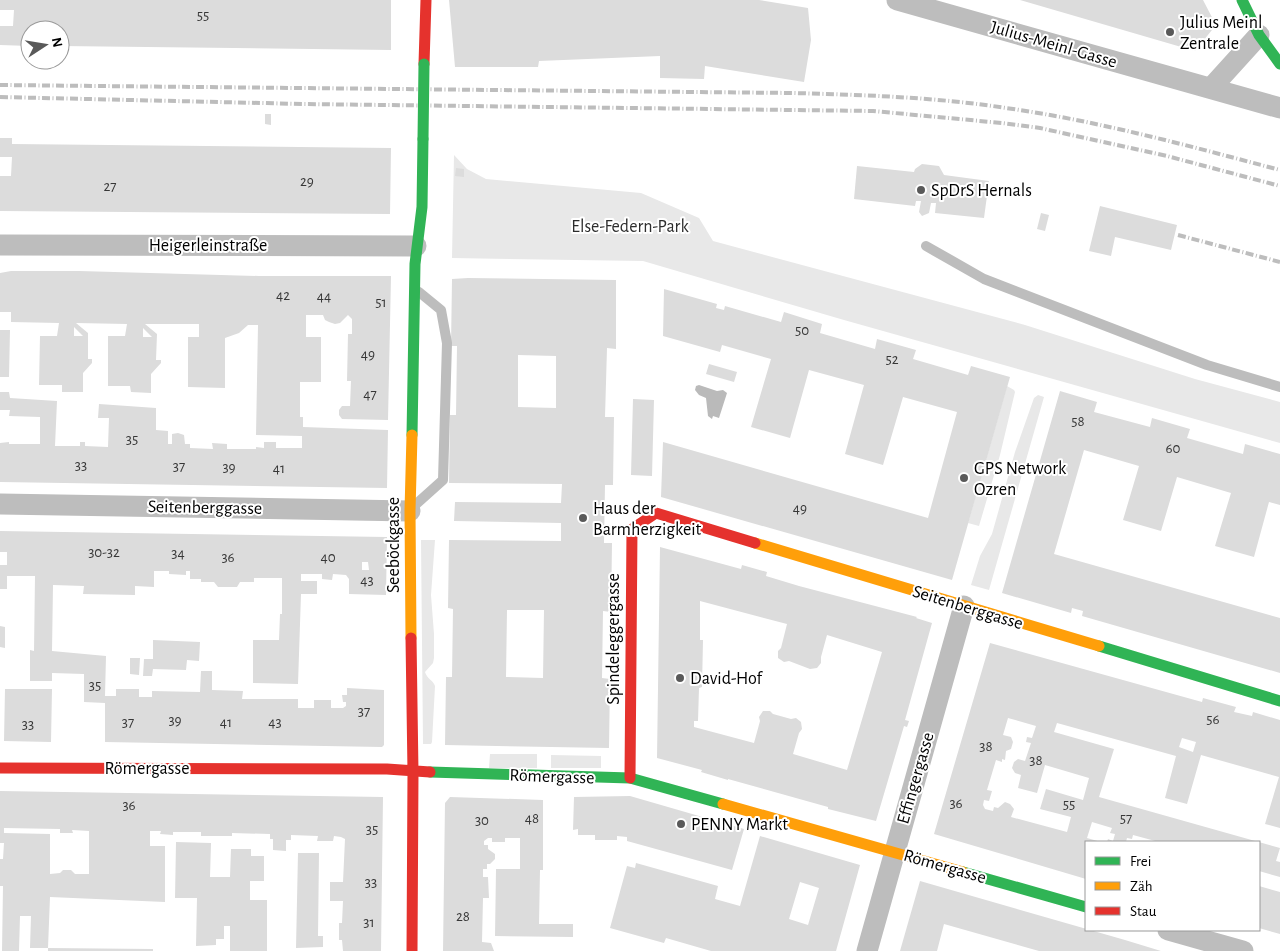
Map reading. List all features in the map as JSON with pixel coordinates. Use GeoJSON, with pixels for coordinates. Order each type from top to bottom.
{"type":"FeatureCollection","features":[{"type":"Feature","properties":{"kind":"street","name":"Seeböckgasse"},"geometry":{"type":"LineString","coordinates":[[412,951],[413,772],[410,510],[414,288],[416,246],[422,208],[426,0]]}},
{"type":"Feature","properties":{"kind":"street","name":"Julius-Meinl-Gasse"},"geometry":{"type":"LineString","coordinates":[[897,0],[1280,108]]}},
{"type":"Feature","properties":{"kind":"street"},"geometry":{"type":"LineString","coordinates":[[1242,0],[1259,34],[1280,64]]}},
{"type":"Feature","properties":{"kind":"street"},"geometry":{"type":"LineString","coordinates":[[1211,88],[1259,34]]}},
{"type":"Feature","properties":{"kind":"street","name":"Heigerleinstraße"},"geometry":{"type":"LineString","coordinates":[[0,245],[416,246]]}},
{"type":"Feature","properties":{"kind":"street","name":"Seitenberggasse"},"geometry":{"type":"LineString","coordinates":[[0,504],[410,510]]}},
{"type":"Feature","properties":{"kind":"street","name":"Seitenberggasse"},"geometry":{"type":"LineString","coordinates":[[656,513],[1280,701]]}},
{"type":"Feature","properties":{"kind":"street","name":"Spindeleggergasse"},"geometry":{"type":"LineString","coordinates":[[630,778],[632,529],[656,513]]}},
{"type":"Feature","properties":{"kind":"street","name":"Effingergasse"},"geometry":{"type":"LineString","coordinates":[[867,951],[964,606]]}},
{"type":"Feature","properties":{"kind":"street","name":"Römergasse"},"geometry":{"type":"LineString","coordinates":[[0,768],[387,769],[413,772],[630,778],[1085,907]]}},
{"type":"Feature","properties":{"kind":"street"},"geometry":{"type":"LineString","coordinates":[[1172,931],[1243,951]]}},
{"type":"Feature","properties":{"kind":"lane"},"geometry":{"type":"LineString","coordinates":[[926,246],[984,279],[1207,365],[1280,387]]}},
{"type":"Feature","properties":{"kind":"lane"},"geometry":{"type":"LineString","coordinates":[[410,510],[443,480],[447,343],[442,310],[414,288]]}},
{"type":"Feature","properties":{"kind":"green space","name":"Else-Federn-Park"},"geometry":{"type":"Polygon","coordinates":[[[454,155],[467,169],[486,179],[641,193],[699,218],[713,241],[1025,325],[1195,379],[1280,402],[1280,443],[844,320],[643,261],[452,258],[454,155]]]}},
{"type":"Feature","properties":{"kind":"green space"},"geometry":{"type":"Polygon","coordinates":[[[1007,386],[1015,392],[1000,455],[979,526],[968,523],[1007,386]]]}},
{"type":"Feature","properties":{"kind":"green space"},"geometry":{"type":"Polygon","coordinates":[[[1038,395],[1044,397],[989,590],[971,585],[980,556],[992,534],[1015,452],[1034,398],[1038,395]]]}},
{"type":"Feature","properties":{"kind":"green space"},"geometry":{"type":"Polygon","coordinates":[[[421,540],[435,540],[431,595],[434,658],[433,663],[425,672],[435,686],[431,744],[423,744],[421,540]]]}},
{"type":"Feature","properties":{"kind":"green space"},"geometry":{"type":"Polygon","coordinates":[[[490,754],[537,754],[537,768],[489,768],[490,754]]]}},
{"type":"Feature","properties":{"kind":"green space"},"geometry":{"type":"Polygon","coordinates":[[[551,755],[601,756],[601,768],[551,768],[551,755]]]}},
{"type":"Feature","properties":{"kind":"shaded area"},"geometry":{"type":"Polygon","coordinates":[[[699,385],[717,391],[723,390],[727,393],[719,418],[713,416],[712,419],[708,416],[706,398],[699,395],[695,390],[696,386],[699,385]]]}},
{"type":"Feature","properties":{"kind":"building"},"geometry":{"type":"Polygon","coordinates":[[[0,0],[391,0],[391,50],[70,46],[70,20],[20,20],[20,46],[0,45],[0,26],[13,26],[14,10],[0,10],[0,0]]]}},
{"type":"Feature","properties":{"kind":"building"},"geometry":{"type":"Polygon","coordinates":[[[449,0],[759,0],[808,8],[811,40],[804,82],[705,66],[704,79],[660,78],[660,56],[539,61],[538,67],[455,67],[449,0]]]}},
{"type":"Feature","properties":{"kind":"building","name":"Julius Meinl Zentrale"},"geometry":{"type":"Polygon","coordinates":[[[1020,0],[1203,0],[1216,25],[1195,51],[1020,0]]]}},
{"type":"Feature","properties":{"kind":"building"},"geometry":{"type":"Polygon","coordinates":[[[265,114],[271,114],[271,125],[265,124],[265,114]]]}},
{"type":"Feature","properties":{"kind":"building"},"geometry":{"type":"Polygon","coordinates":[[[0,138],[12,138],[12,144],[391,148],[390,214],[0,211],[0,176],[11,176],[12,157],[0,157],[0,138]]]}},
{"type":"Feature","properties":{"kind":"building","name":"SpDrS Hernals"},"geometry":{"type":"Polygon","coordinates":[[[922,164],[939,166],[944,175],[989,181],[984,218],[935,213],[936,203],[931,203],[929,213],[922,216],[919,212],[921,201],[916,201],[915,206],[854,199],[857,166],[914,172],[922,164]]]}},
{"type":"Feature","properties":{"kind":"building"},"geometry":{"type":"Polygon","coordinates":[[[456,168],[464,169],[464,177],[455,176],[456,168]]]}},
{"type":"Feature","properties":{"kind":"building"},"geometry":{"type":"Polygon","coordinates":[[[1100,206],[1177,225],[1171,250],[1115,237],[1111,256],[1089,251],[1100,206]]]}},
{"type":"Feature","properties":{"kind":"building"},"geometry":{"type":"Polygon","coordinates":[[[1041,213],[1049,215],[1045,231],[1037,229],[1041,213]]]}},
{"type":"Feature","properties":{"kind":"building"},"geometry":{"type":"Polygon","coordinates":[[[11,271],[79,271],[259,276],[391,276],[388,420],[342,419],[339,415],[339,410],[342,406],[350,406],[351,381],[347,381],[348,334],[352,334],[352,319],[348,315],[340,323],[335,324],[325,320],[323,315],[306,315],[306,337],[321,337],[321,382],[300,382],[300,417],[303,417],[303,427],[388,430],[387,488],[0,482],[0,443],[40,444],[40,417],[9,416],[10,410],[0,410],[0,392],[9,392],[10,398],[57,401],[55,446],[80,446],[80,442],[85,442],[85,446],[108,447],[109,418],[98,418],[99,404],[156,408],[156,430],[168,431],[168,444],[172,444],[172,434],[184,435],[185,444],[190,444],[190,448],[213,449],[212,443],[227,444],[227,449],[256,449],[256,447],[264,448],[264,442],[276,442],[276,448],[302,448],[302,436],[256,435],[258,325],[248,325],[239,333],[225,338],[225,388],[188,387],[188,337],[199,337],[199,324],[145,324],[157,334],[156,360],[161,360],[161,363],[151,374],[151,393],[131,392],[130,386],[108,386],[108,336],[125,336],[127,324],[76,323],[88,333],[88,359],[92,359],[92,363],[83,373],[83,392],[62,392],[62,385],[39,385],[40,336],[57,336],[59,323],[11,322],[11,312],[0,312],[0,273],[11,271]],[[74,327],[74,336],[83,336],[74,327]],[[143,328],[143,337],[152,337],[143,328]]]}},
{"type":"Feature","properties":{"kind":"building","name":"Haus der Barmherzigkeit"},"geometry":{"type":"Polygon","coordinates":[[[452,279],[616,280],[616,349],[607,348],[605,417],[614,417],[613,485],[605,485],[604,543],[612,543],[611,612],[603,611],[602,678],[610,679],[609,748],[445,745],[446,677],[452,677],[453,609],[448,608],[449,540],[561,541],[561,523],[454,521],[455,502],[561,503],[562,484],[449,483],[450,415],[456,415],[457,346],[451,346],[452,279]],[[518,355],[518,407],[556,408],[556,356],[518,355]],[[507,610],[506,677],[543,678],[544,610],[507,610]]]}},
{"type":"Feature","properties":{"kind":"building"},"geometry":{"type":"Polygon","coordinates":[[[664,289],[717,304],[716,308],[724,310],[725,306],[781,322],[784,312],[822,324],[820,333],[875,349],[877,339],[916,350],[913,359],[968,375],[971,366],[1010,377],[952,580],[661,497],[663,442],[928,518],[957,412],[903,397],[883,465],[845,454],[864,385],[809,370],[790,438],[751,427],[771,359],[722,345],[720,352],[663,336],[664,289]]]}},
{"type":"Feature","properties":{"kind":"building"},"geometry":{"type":"Polygon","coordinates":[[[0,330],[10,330],[9,377],[0,377],[0,330]]]}},
{"type":"Feature","properties":{"kind":"building"},"geometry":{"type":"Polygon","coordinates":[[[709,364],[737,372],[734,382],[706,374],[709,364]]]}},
{"type":"Feature","properties":{"kind":"building"},"geometry":{"type":"Polygon","coordinates":[[[1060,391],[1097,402],[1094,412],[1150,427],[1152,418],[1190,429],[1187,438],[1243,454],[1245,444],[1280,454],[1280,505],[1269,502],[1254,557],[1215,546],[1231,493],[1177,477],[1161,531],[1123,520],[1139,466],[1084,450],[1054,554],[1280,618],[1280,673],[1082,616],[1083,611],[1072,608],[1071,613],[1002,593],[1060,391]]]}},
{"type":"Feature","properties":{"kind":"building"},"geometry":{"type":"Polygon","coordinates":[[[633,399],[654,400],[652,476],[631,475],[633,399]]]}},
{"type":"Feature","properties":{"kind":"building"},"geometry":{"type":"Polygon","coordinates":[[[0,531],[387,537],[386,595],[349,594],[349,579],[346,575],[333,574],[332,580],[322,579],[322,574],[301,574],[301,581],[317,581],[317,594],[301,594],[298,684],[253,683],[253,640],[279,640],[280,614],[282,614],[282,578],[254,578],[254,582],[240,582],[237,587],[218,587],[214,582],[201,582],[201,579],[190,579],[190,571],[186,571],[186,575],[169,574],[169,571],[154,571],[154,587],[135,586],[135,595],[83,594],[84,586],[53,585],[52,651],[106,656],[105,696],[116,696],[116,689],[139,689],[139,697],[152,697],[152,691],[200,692],[201,671],[212,671],[212,690],[243,691],[242,699],[298,699],[298,708],[314,708],[314,700],[331,700],[331,708],[343,708],[346,706],[346,702],[343,702],[342,695],[347,695],[347,688],[384,690],[384,745],[382,747],[105,742],[105,703],[84,702],[84,674],[52,673],[52,681],[30,681],[30,650],[34,651],[35,576],[7,576],[7,589],[0,589],[0,565],[7,565],[7,552],[0,552],[0,531]],[[362,562],[362,570],[369,570],[368,562],[362,562]]]}},
{"type":"Feature","properties":{"kind":"building","name":"David-Hof"},"geometry":{"type":"Polygon","coordinates":[[[660,547],[741,569],[742,565],[767,572],[766,576],[917,617],[932,623],[905,720],[909,721],[907,727],[904,726],[876,821],[828,809],[828,807],[728,780],[701,772],[702,770],[657,758],[660,547]],[[700,601],[700,640],[703,640],[702,687],[699,688],[698,721],[694,721],[694,727],[754,743],[760,721],[759,717],[763,711],[770,711],[773,714],[791,719],[796,718],[801,722],[802,729],[793,754],[847,770],[882,652],[827,635],[821,663],[817,668],[810,669],[789,661],[784,662],[778,658],[778,651],[781,648],[787,624],[700,601]]]}},
{"type":"Feature","properties":{"kind":"building"},"geometry":{"type":"Polygon","coordinates":[[[0,626],[5,627],[5,648],[0,647],[0,626]]]}},
{"type":"Feature","properties":{"kind":"building"},"geometry":{"type":"Polygon","coordinates":[[[153,640],[200,642],[199,661],[187,660],[186,670],[153,669],[152,676],[143,676],[144,659],[153,659],[153,640]]]}},
{"type":"Feature","properties":{"kind":"building"},"geometry":{"type":"Polygon","coordinates":[[[990,643],[1202,702],[1203,698],[1236,707],[1234,712],[1252,716],[1253,712],[1280,720],[1280,828],[1265,824],[1279,777],[1201,755],[1187,804],[1165,798],[1176,756],[1057,723],[1054,732],[1114,749],[1099,797],[1255,841],[1155,841],[1133,835],[1132,839],[1127,838],[1126,841],[1113,841],[1115,834],[1110,833],[1112,828],[1092,822],[1087,838],[1098,841],[1085,841],[1085,879],[934,834],[990,643]],[[1008,718],[1003,735],[1011,737],[1013,742],[1011,749],[1006,751],[1005,760],[1002,759],[1002,762],[996,760],[987,790],[992,791],[989,801],[984,800],[983,805],[985,809],[993,811],[994,807],[998,808],[1005,802],[1014,809],[1011,817],[1067,832],[1071,817],[1040,809],[1046,789],[1083,800],[1089,778],[1045,765],[1037,793],[1018,788],[1021,775],[1015,773],[1012,768],[1014,762],[1018,759],[1025,761],[1031,743],[1026,742],[1027,737],[1032,738],[1036,726],[1008,718]],[[1182,738],[1179,747],[1193,752],[1196,742],[1182,738]]]}},
{"type":"Feature","properties":{"kind":"building"},"geometry":{"type":"Polygon","coordinates":[[[130,658],[140,658],[139,675],[130,674],[130,658]]]}},
{"type":"Feature","properties":{"kind":"building"},"geometry":{"type":"Polygon","coordinates":[[[5,689],[52,689],[51,742],[4,741],[5,689]]]}},
{"type":"Feature","properties":{"kind":"building"},"geometry":{"type":"Polygon","coordinates":[[[0,791],[383,797],[381,951],[343,951],[342,940],[339,940],[339,923],[342,923],[343,901],[330,901],[330,882],[343,882],[345,839],[334,836],[333,841],[317,841],[318,836],[291,835],[291,840],[286,840],[286,851],[273,850],[273,839],[270,839],[270,834],[232,833],[232,836],[201,836],[201,832],[173,832],[173,835],[160,834],[161,831],[150,831],[150,846],[165,846],[165,902],[50,897],[48,948],[30,948],[31,916],[20,916],[19,951],[2,951],[3,886],[0,886],[0,859],[3,859],[4,843],[0,843],[0,791]],[[4,828],[4,833],[50,834],[50,874],[71,870],[75,874],[89,874],[89,831],[72,830],[73,833],[60,833],[60,829],[4,828]]]}},
{"type":"Feature","properties":{"kind":"building"},"geometry":{"type":"Polygon","coordinates":[[[630,796],[744,829],[732,870],[627,841],[627,837],[617,836],[617,840],[595,840],[595,835],[578,835],[578,829],[573,830],[574,797],[630,796]]]}},
{"type":"Feature","properties":{"kind":"building"},"geometry":{"type":"Polygon","coordinates":[[[450,797],[543,800],[543,870],[540,870],[539,924],[573,924],[573,937],[495,936],[496,869],[520,869],[520,838],[505,838],[505,842],[492,842],[492,838],[488,838],[484,841],[484,845],[488,845],[488,849],[495,854],[495,859],[490,864],[487,864],[487,869],[483,869],[483,877],[488,877],[489,898],[483,898],[482,942],[491,943],[494,951],[443,951],[445,803],[450,797]]]}},
{"type":"Feature","properties":{"kind":"building"},"geometry":{"type":"Polygon","coordinates":[[[760,836],[860,865],[836,951],[711,951],[666,938],[664,943],[610,928],[627,866],[635,868],[636,863],[718,886],[715,899],[740,906],[760,836]],[[800,882],[789,919],[808,925],[819,888],[800,882]]]}},
{"type":"Feature","properties":{"kind":"building"},"geometry":{"type":"Polygon","coordinates":[[[176,842],[211,843],[210,877],[230,877],[231,849],[251,849],[251,856],[264,856],[264,881],[250,881],[250,900],[267,900],[267,951],[230,951],[230,926],[224,926],[224,939],[216,939],[216,945],[196,946],[197,898],[175,898],[176,842]]]}},
{"type":"Feature","properties":{"kind":"building"},"geometry":{"type":"Polygon","coordinates":[[[1260,842],[1280,848],[1276,861],[1280,862],[1280,877],[1260,871],[1260,842]]]}},
{"type":"Feature","properties":{"kind":"building"},"geometry":{"type":"Polygon","coordinates":[[[298,853],[319,853],[318,936],[323,936],[323,947],[296,948],[298,853]]]}},
{"type":"Feature","properties":{"kind":"building"},"geometry":{"type":"Polygon","coordinates":[[[920,881],[1085,928],[1085,931],[1094,931],[1161,951],[1039,951],[944,924],[937,951],[900,951],[920,881]]]}},
{"type":"Feature","properties":{"kind":"building"},"geometry":{"type":"Polygon","coordinates":[[[1260,886],[1280,892],[1280,934],[1260,928],[1260,886]]]}},
{"type":"Feature","properties":{"kind":"building"},"geometry":{"type":"Polygon","coordinates":[[[48,948],[153,949],[153,951],[48,951],[48,948]]]}},
{"type":"Feature","properties":{"kind":"railway"},"geometry":{"type":"LineString","coordinates":[[0,85],[793,93],[900,97],[953,101],[1041,113],[1144,135],[1280,170]]}},
{"type":"Feature","properties":{"kind":"railway"},"geometry":{"type":"LineString","coordinates":[[0,97],[304,104],[873,111],[1040,128],[1167,156],[1280,186]]}},
{"type":"Feature","properties":{"kind":"railway"},"geometry":{"type":"LineString","coordinates":[[1178,235],[1280,262]]}},
{"type":"Feature","properties":{"kind":"traffic: fast"},"geometry":{"type":"LineString","coordinates":[[1242,0],[1259,35],[1280,64]]}},
{"type":"Feature","properties":{"kind":"traffic: fast"},"geometry":{"type":"LineString","coordinates":[[423,139],[424,64]]}},
{"type":"Feature","properties":{"kind":"traffic: fast"},"geometry":{"type":"LineString","coordinates":[[412,435],[415,264],[422,207],[423,139]]}},
{"type":"Feature","properties":{"kind":"traffic: fast"},"geometry":{"type":"LineString","coordinates":[[1099,646],[1280,701]]}},
{"type":"Feature","properties":{"kind":"traffic: fast"},"geometry":{"type":"LineString","coordinates":[[430,772],[630,778],[723,804]]}},
{"type":"Feature","properties":{"kind":"traffic: fast"},"geometry":{"type":"LineString","coordinates":[[963,872],[1085,907]]}},
{"type":"Feature","properties":{"kind":"traffic: slow"},"geometry":{"type":"LineString","coordinates":[[411,638],[410,511],[412,435]]}},
{"type":"Feature","properties":{"kind":"traffic: slow"},"geometry":{"type":"LineString","coordinates":[[755,543],[1099,646]]}},
{"type":"Feature","properties":{"kind":"traffic: slow"},"geometry":{"type":"LineString","coordinates":[[723,804],[963,872]]}},
{"type":"Feature","properties":{"kind":"traffic: jam"},"geometry":{"type":"LineString","coordinates":[[424,64],[426,0]]}},
{"type":"Feature","properties":{"kind":"traffic: jam"},"geometry":{"type":"LineString","coordinates":[[630,778],[632,529],[656,513],[755,543]]}},
{"type":"Feature","properties":{"kind":"traffic: jam"},"geometry":{"type":"LineString","coordinates":[[411,638],[413,772],[412,951]]}},
{"type":"Feature","properties":{"kind":"traffic: jam"},"geometry":{"type":"LineString","coordinates":[[0,768],[387,769],[430,772]]}},
{"type":"Feature","properties":{"kind":"place","name":"Julius Meinl Zentrale"},"geometry":{"type":"Point","coordinates":[1170,32]}},
{"type":"Feature","properties":{"kind":"place","name":"SpDrS Hernals"},"geometry":{"type":"Point","coordinates":[921,190]}},
{"type":"Feature","properties":{"kind":"place","name":"GPS Network Ozren"},"geometry":{"type":"Point","coordinates":[964,478]}},
{"type":"Feature","properties":{"kind":"place","name":"Haus der Barmherzigkeit"},"geometry":{"type":"Point","coordinates":[583,518]}},
{"type":"Feature","properties":{"kind":"place","name":"David-Hof"},"geometry":{"type":"Point","coordinates":[680,678]}},
{"type":"Feature","properties":{"kind":"place","name":"PENNY Markt"},"geometry":{"type":"Point","coordinates":[681,824]}}]}
